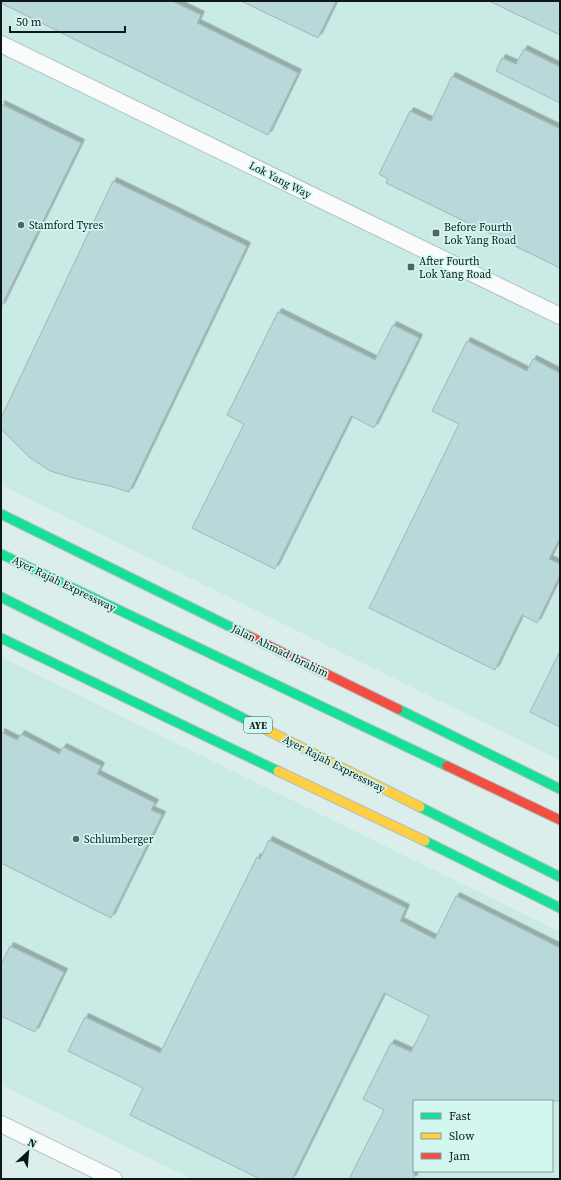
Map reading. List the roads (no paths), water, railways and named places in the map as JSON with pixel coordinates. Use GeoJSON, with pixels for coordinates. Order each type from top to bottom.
{"type":"FeatureCollection","features":[{"type":"Feature","properties":{"kind":"main road","name":"Jalan Ahmad Ibrahim"},"geometry":{"type":"LineString","coordinates":[[1,514],[560,789]]}},
{"type":"Feature","properties":{"kind":"main road","name":"Ayer Rajah Expressway"},"geometry":{"type":"LineString","coordinates":[[1,554],[560,820]]}},
{"type":"Feature","properties":{"kind":"main road","name":"Ayer Rajah Expressway"},"geometry":{"type":"LineString","coordinates":[[1,597],[560,877]]}},
{"type":"Feature","properties":{"kind":"main road"},"geometry":{"type":"LineString","coordinates":[[1,638],[408,833],[560,908]]}},
{"type":"Feature","properties":{"kind":"street","name":"Lok Yang Way"},"geometry":{"type":"LineString","coordinates":[[1,44],[560,316]]}},
{"type":"Feature","properties":{"kind":"street"},"geometry":{"type":"LineString","coordinates":[[1,1124],[114,1179]]}},
{"type":"Feature","properties":{"kind":"place","name":"Stamford Tyres"},"geometry":{"type":"Point","coordinates":[21,225]}},
{"type":"Feature","properties":{"kind":"place","name":"Before Fourth Lok Yang Road"},"geometry":{"type":"Point","coordinates":[436,233]}},
{"type":"Feature","properties":{"kind":"place","name":"After Fourth Lok Yang Road"},"geometry":{"type":"Point","coordinates":[411,267]}},
{"type":"Feature","properties":{"kind":"place","name":"Schlumberger"},"geometry":{"type":"Point","coordinates":[76,839]}}]}
